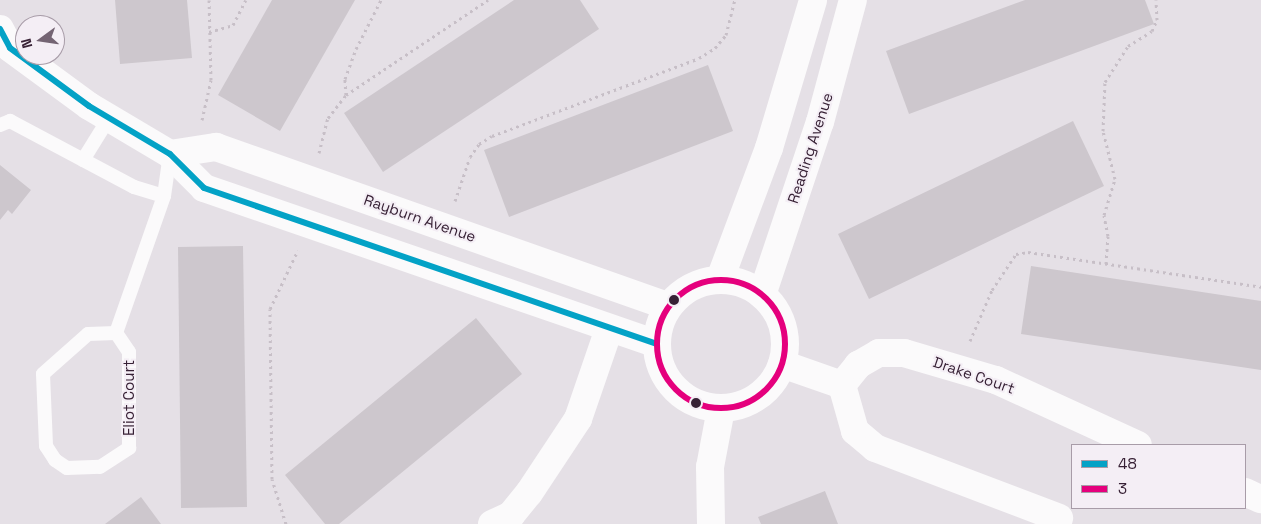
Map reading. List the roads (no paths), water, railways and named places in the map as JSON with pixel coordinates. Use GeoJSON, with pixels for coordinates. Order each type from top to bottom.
{"type":"FeatureCollection","features":[{"type":"Feature","properties":{"kind":"street"},"geometry":{"type":"LineString","coordinates":[[720,279],[768,148],[813,0]]}},
{"type":"Feature","properties":{"kind":"street","name":"Reading Avenue"},"geometry":{"type":"LineString","coordinates":[[762,295],[820,122],[853,0]]}},
{"type":"Feature","properties":{"kind":"street"},"geometry":{"type":"LineString","coordinates":[[3,45],[109,118],[180,152],[204,188],[656,344]]}},
{"type":"Feature","properties":{"kind":"street","name":"Rayburn Avenue"},"geometry":{"type":"LineString","coordinates":[[180,152],[216,146],[668,306]]}},
{"type":"Feature","properties":{"kind":"street"},"geometry":{"type":"LineString","coordinates":[[720,279],[740,283],[762,295],[773,306],[782,324],[785,344],[782,364],[773,383],[759,397],[740,406],[721,409],[701,406],[678,392],[668,383],[659,364],[656,344],[659,324],[668,306],[682,292],[700,282],[720,279]]}},
{"type":"Feature","properties":{"kind":"street"},"geometry":{"type":"LineString","coordinates":[[492,524],[511,515],[529,493],[578,419],[609,328]]}},
{"type":"Feature","properties":{"kind":"street","name":"Drake Court"},"geometry":{"type":"LineString","coordinates":[[842,385],[858,365],[879,353],[904,353],[996,380],[1136,444]]}},
{"type":"Feature","properties":{"kind":"street"},"geometry":{"type":"LineString","coordinates":[[782,364],[842,385],[855,431],[875,448],[1059,518]]}},
{"type":"Feature","properties":{"kind":"street"},"geometry":{"type":"LineString","coordinates":[[711,524],[710,467],[721,409]]}},
{"type":"Feature","properties":{"kind":"lane"},"geometry":{"type":"LineString","coordinates":[[83,160],[109,118]]}},
{"type":"Feature","properties":{"kind":"lane"},"geometry":{"type":"LineString","coordinates":[[0,125],[10,121],[134,188],[164,196]]}},
{"type":"Feature","properties":{"kind":"lane"},"geometry":{"type":"LineString","coordinates":[[116,333],[180,152]]}},
{"type":"Feature","properties":{"kind":"lane","name":"Eliot Court"},"geometry":{"type":"LineString","coordinates":[[116,333],[129,352],[129,448],[100,467],[67,468],[55,460],[46,446],[43,374],[88,334],[116,333]]}}]}
